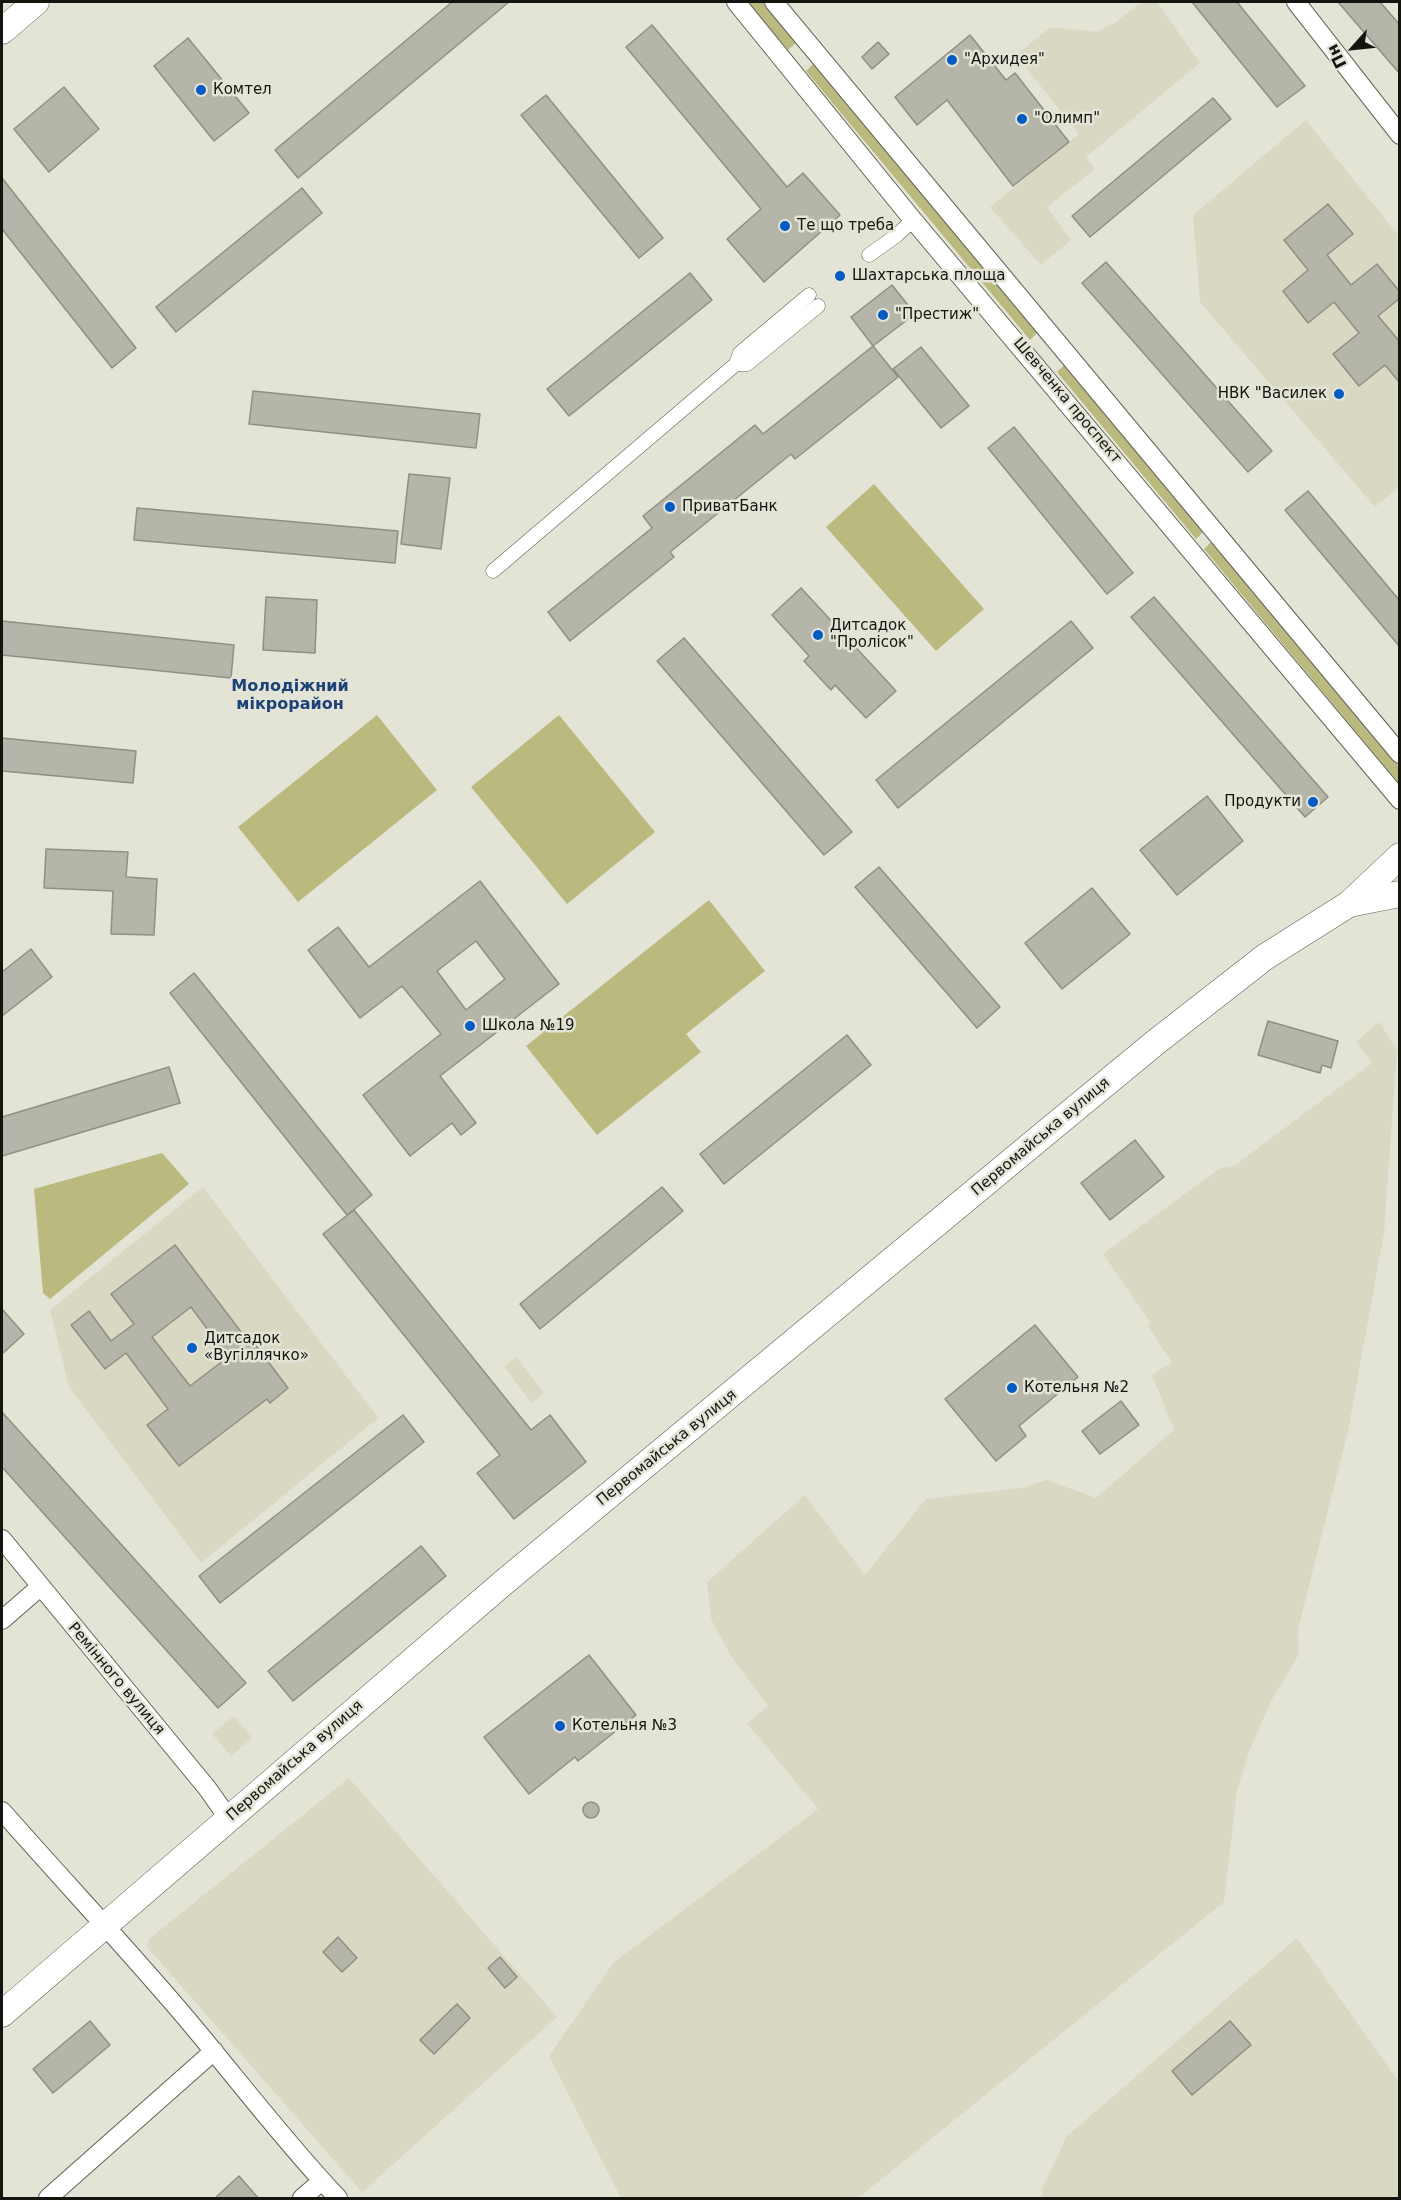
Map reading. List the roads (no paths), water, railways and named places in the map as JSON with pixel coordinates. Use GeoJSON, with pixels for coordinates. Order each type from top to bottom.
{"type":"FeatureCollection","features":[{"type":"Feature","properties":{"kind":"main road"},"geometry":{"type":"LineString","coordinates":[[2,31],[36,2]]}},
{"type":"Feature","properties":{"kind":"main road","name":"Первомайська вулиця"},"geometry":{"type":"LineString","coordinates":[[2,2014],[503,1583],[1145,1051],[1265,957],[1349,904],[1400,856]]}},
{"type":"Feature","properties":{"kind":"main road","name":"Первомайська вулиця"},"geometry":{"type":"LineString","coordinates":[[1349,904],[1400,894]]}},
{"type":"Feature","properties":{"kind":"street","name":"Шевченка проспект"},"geometry":{"type":"LineString","coordinates":[[736,2],[913,220],[1400,800]]}},
{"type":"Feature","properties":{"kind":"street","name":"Шевченка проспект"},"geometry":{"type":"LineString","coordinates":[[774,2],[1400,754]]}},
{"type":"Feature","properties":{"kind":"street"},"geometry":{"type":"LineString","coordinates":[[1296,2],[1400,135]]}},
{"type":"Feature","properties":{"kind":"street"},"geometry":{"type":"LineString","coordinates":[[869,255],[913,220]]}},
{"type":"Feature","properties":{"kind":"street"},"geometry":{"type":"LineString","coordinates":[[493,571],[736,364],[740,353],[809,295]]}},
{"type":"Feature","properties":{"kind":"street"},"geometry":{"type":"LineString","coordinates":[[736,364],[747,364],[818,306]]}},
{"type":"Feature","properties":{"kind":"street","name":"Ремінного вулиця"},"geometry":{"type":"LineString","coordinates":[[2,1539],[207,1788],[229,1819]]}},
{"type":"Feature","properties":{"kind":"street"},"geometry":{"type":"LineString","coordinates":[[2,1620],[40,1587]]}},
{"type":"Feature","properties":{"kind":"street"},"geometry":{"type":"LineString","coordinates":[[2,1811],[129,1951],[338,2199]]}},
{"type":"Feature","properties":{"kind":"street"},"geometry":{"type":"LineString","coordinates":[[48,2199],[214,2051]]}},
{"type":"Feature","properties":{"kind":"street"},"geometry":{"type":"LineString","coordinates":[[302,2199],[322,2181]]}},
{"type":"Feature","properties":{"kind":"place","name":"\"Архидея\""},"geometry":{"type":"Point","coordinates":[952,60]}},
{"type":"Feature","properties":{"kind":"place","name":"Комтел"},"geometry":{"type":"Point","coordinates":[201,90]}},
{"type":"Feature","properties":{"kind":"place","name":"\"Олимп\""},"geometry":{"type":"Point","coordinates":[1022,119]}},
{"type":"Feature","properties":{"kind":"place","name":"Те що треба"},"geometry":{"type":"Point","coordinates":[785,226]}},
{"type":"Feature","properties":{"kind":"place","name":"Шахтарська площа"},"geometry":{"type":"Point","coordinates":[840,276]}},
{"type":"Feature","properties":{"kind":"place","name":"\"Престиж\""},"geometry":{"type":"Point","coordinates":[883,315]}},
{"type":"Feature","properties":{"kind":"place","name":"НВК \"Василек"},"geometry":{"type":"Point","coordinates":[1339,394]}},
{"type":"Feature","properties":{"kind":"place","name":"ПриватБанк"},"geometry":{"type":"Point","coordinates":[670,507]}},
{"type":"Feature","properties":{"kind":"place","name":"Дитсадок \"Пролісок\""},"geometry":{"type":"Point","coordinates":[818,635]}},
{"type":"Feature","properties":{"kind":"place","name":"Продукти"},"geometry":{"type":"Point","coordinates":[1313,802]}},
{"type":"Feature","properties":{"kind":"place","name":"Школа №19"},"geometry":{"type":"Point","coordinates":[470,1026]}},
{"type":"Feature","properties":{"kind":"place","name":"Дитсадок «Вугіллячко»"},"geometry":{"type":"Point","coordinates":[192,1348]}},
{"type":"Feature","properties":{"kind":"place","name":"Котельня №2"},"geometry":{"type":"Point","coordinates":[1012,1388]}},
{"type":"Feature","properties":{"kind":"place","name":"Котельня №3"},"geometry":{"type":"Point","coordinates":[560,1726]}},
{"type":"Feature","properties":{"kind":"district","name":"Молодіжний мікрорайон"},"geometry":{"type":"Point","coordinates":[290,696]}}]}
